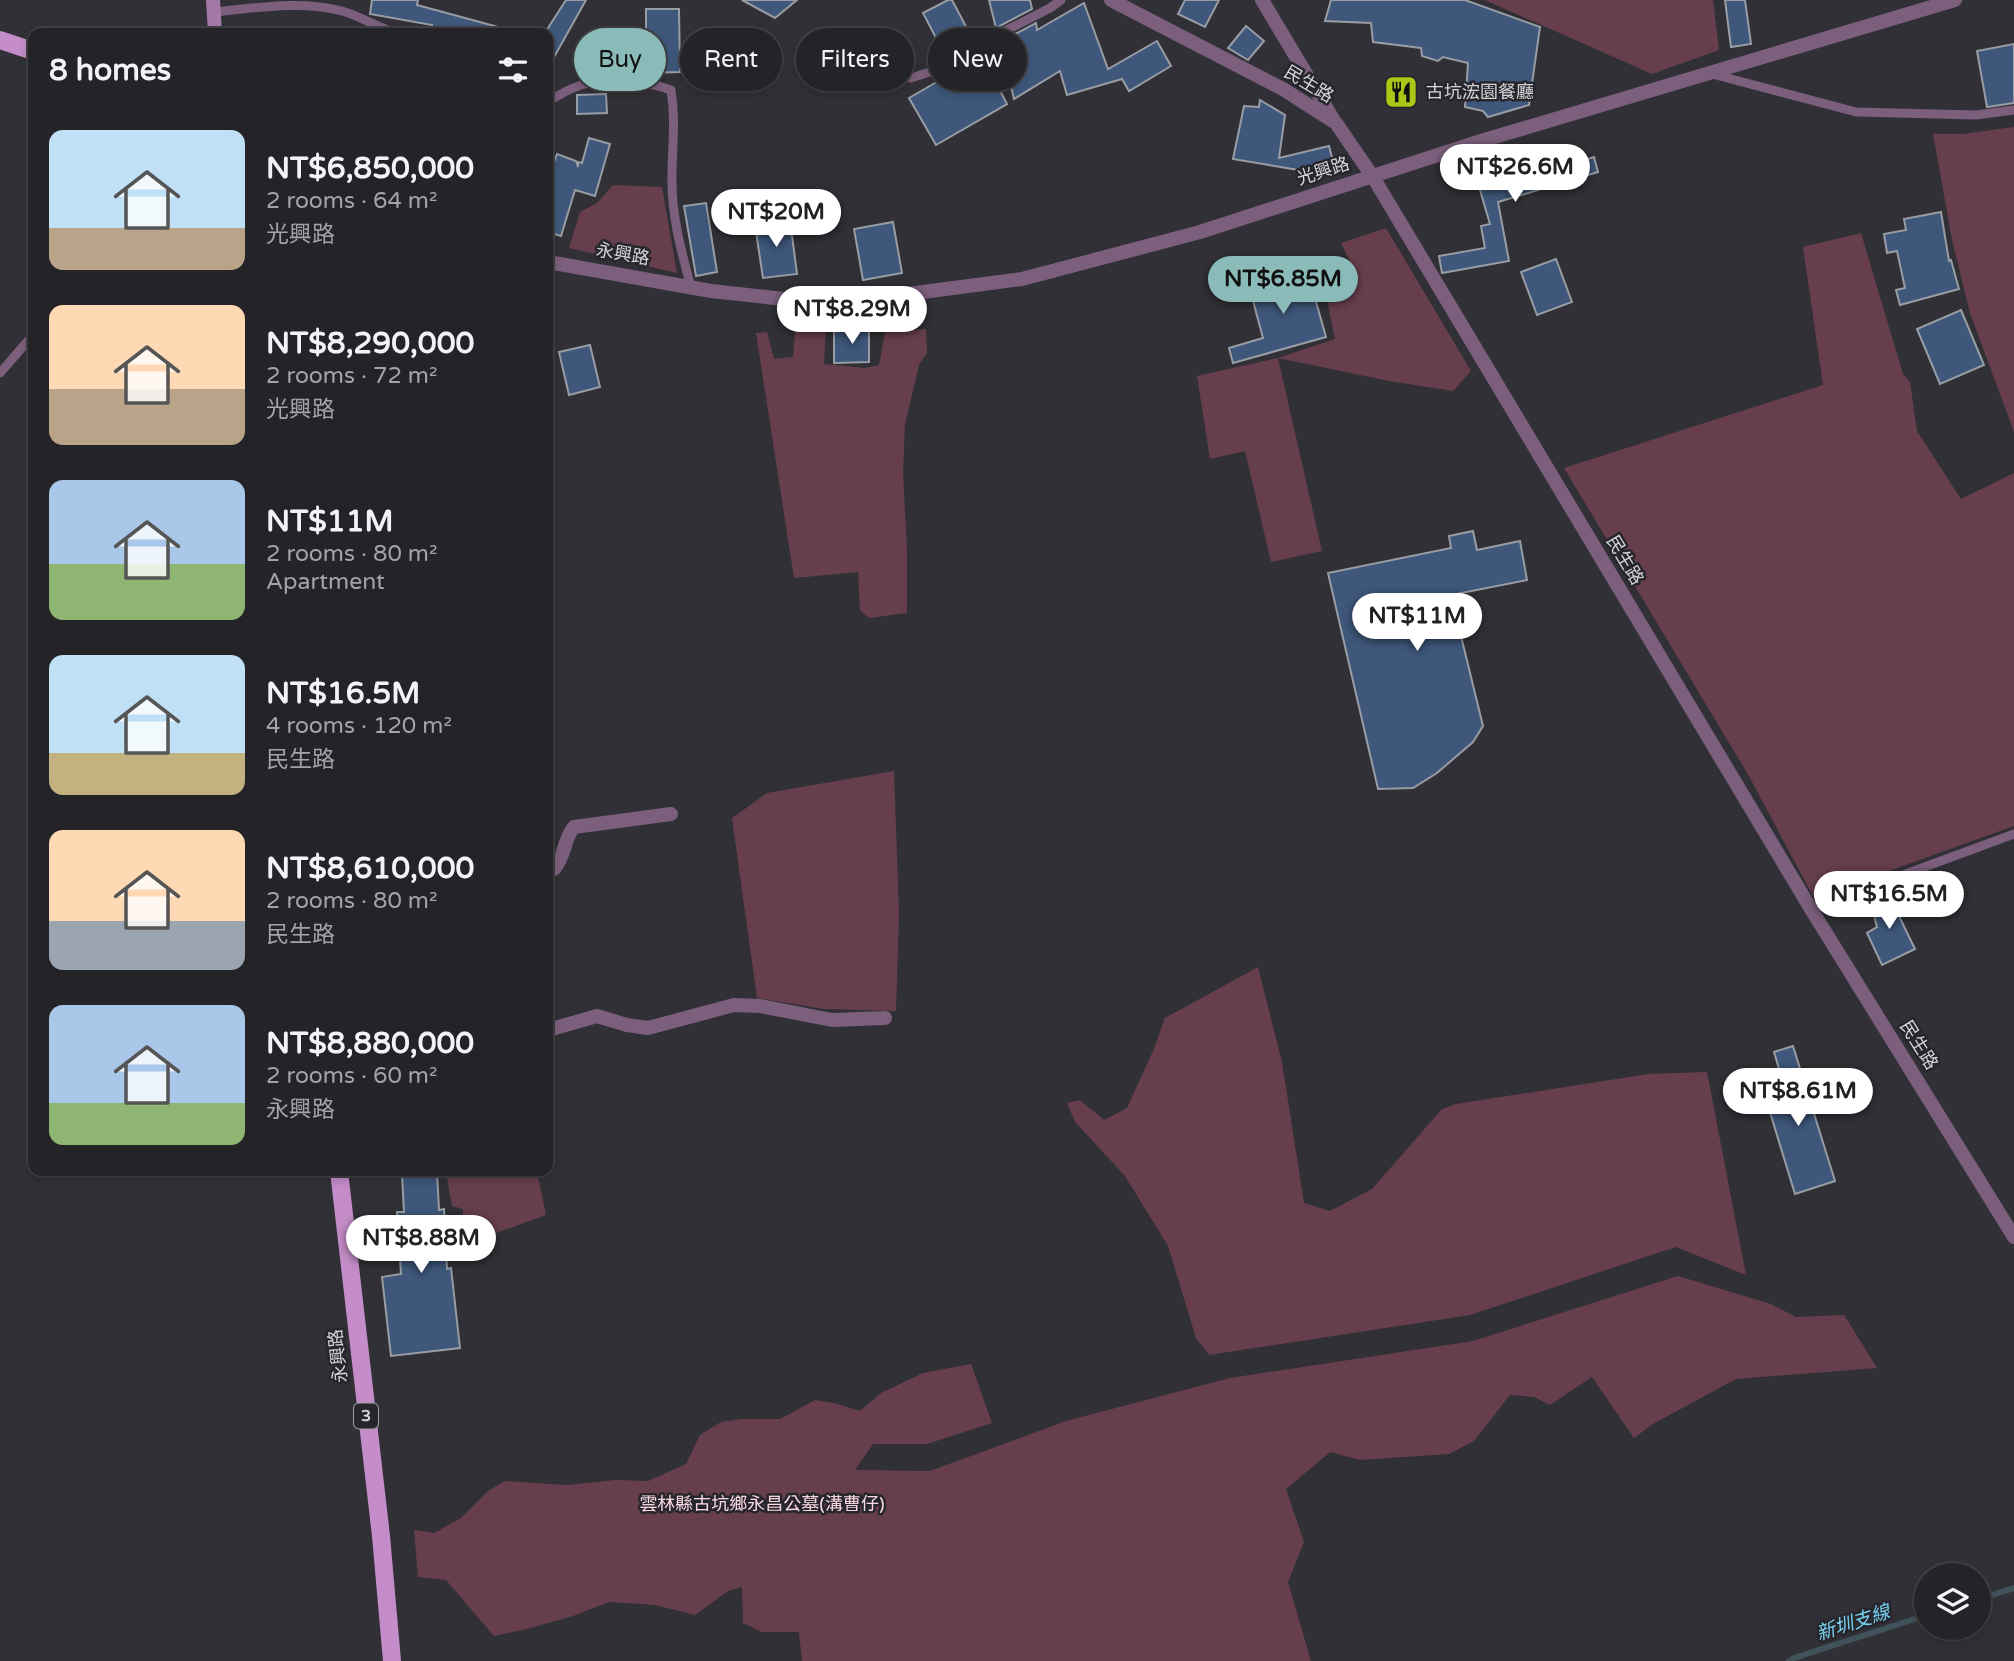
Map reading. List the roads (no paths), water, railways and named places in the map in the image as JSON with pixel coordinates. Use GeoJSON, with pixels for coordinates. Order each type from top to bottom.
{"type":"FeatureCollection","features":[{"type":"Feature","properties":{"kind":"main road"},"geometry":{"type":"LineString","coordinates":[[0,40],[28,49]]}},
{"type":"Feature","properties":{"kind":"main road","name":"永興路"},"geometry":{"type":"LineString","coordinates":[[341,1176],[381,1536],[391,1661]]}},
{"type":"Feature","properties":{"kind":"street","name":"民生路"},"geometry":{"type":"LineString","coordinates":[[1111,0],[1283,89],[1336,123],[1373,177],[1811,909],[2014,1237]]}},
{"type":"Feature","properties":{"kind":"street"},"geometry":{"type":"LineString","coordinates":[[1262,0],[1336,123]]}},
{"type":"Feature","properties":{"kind":"street","name":"光興路"},"geometry":{"type":"LineString","coordinates":[[691,287],[784,299],[862,298],[900,296],[1022,279],[1200,232],[1481,141],[1955,0]]}},
{"type":"Feature","properties":{"kind":"street"},"geometry":{"type":"LineString","coordinates":[[213,6],[215,28]]}},
{"type":"Feature","properties":{"kind":"street","name":"永興路"},"geometry":{"type":"LineString","coordinates":[[553,263],[691,287]]}},
{"type":"Feature","properties":{"kind":"street"},"geometry":{"type":"LineString","coordinates":[[553,869],[563,859],[567,836],[574,827],[671,814]]}},
{"type":"Feature","properties":{"kind":"street"},"geometry":{"type":"LineString","coordinates":[[553,1029],[597,1016],[626,1025],[648,1028],[734,1005],[760,1006],[832,1020],[886,1018]]}},
{"type":"Feature","properties":{"kind":"lane"},"geometry":{"type":"LineString","coordinates":[[914,77],[952,65],[976,46],[1040,14],[1061,0]]}},
{"type":"Feature","properties":{"kind":"lane"},"geometry":{"type":"LineString","coordinates":[[213,6],[297,3],[343,11],[379,28]]}},
{"type":"Feature","properties":{"kind":"lane"},"geometry":{"type":"LineString","coordinates":[[1711,74],[1856,113],[1976,115],[2014,110]]}},
{"type":"Feature","properties":{"kind":"lane"},"geometry":{"type":"LineString","coordinates":[[553,98],[574,87],[603,80],[646,84],[671,90],[675,118],[673,205],[691,287]]}},
{"type":"Feature","properties":{"kind":"lane"},"geometry":{"type":"LineString","coordinates":[[0,373],[28,341]]}},
{"type":"Feature","properties":{"kind":"lane"},"geometry":{"type":"LineString","coordinates":[[1811,909],[2014,834]]}},
{"type":"Feature","properties":{"kind":"waterway","name":"新圳支線"},"geometry":{"type":"LineString","coordinates":[[1991,1595],[2014,1588]]}},
{"type":"Feature","properties":{"kind":"waterway","name":"新圳支線"},"geometry":{"type":"LineString","coordinates":[[1789,1661],[1914,1619]]}},
{"type":"Feature","properties":{"kind":"place","name":"古坑浤園餐廳"},"geometry":{"type":"Point","coordinates":[1401,92]}},
{"type":"Feature","properties":{"kind":"park label","name":"雲林縣古坑鄉永昌公墓(溝曹仔)"},"geometry":{"type":"Point","coordinates":[762,1504]}}]}
